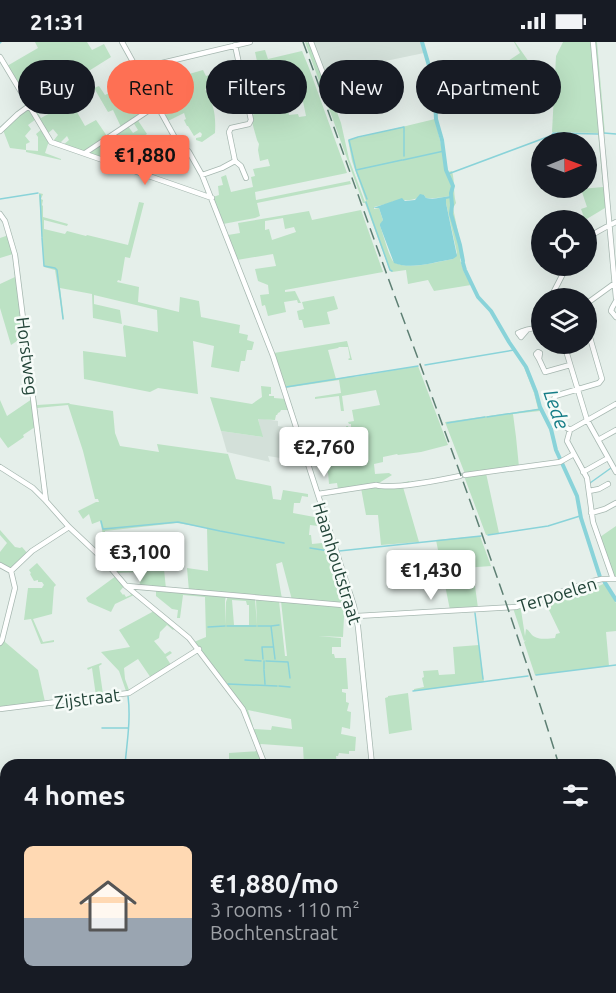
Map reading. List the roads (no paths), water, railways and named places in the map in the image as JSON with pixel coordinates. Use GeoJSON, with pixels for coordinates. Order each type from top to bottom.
{"type":"FeatureCollection","features":[{"type":"Feature","properties":{"kind":"street","name":"Haanhoutstraat"},"geometry":{"type":"LineString","coordinates":[[122,42],[132,60]]}},
{"type":"Feature","properties":{"kind":"street"},"geometry":{"type":"LineString","coordinates":[[174,60],[250,42]]}},
{"type":"Feature","properties":{"kind":"street"},"geometry":{"type":"LineString","coordinates":[[311,42],[319,63]]}},
{"type":"Feature","properties":{"kind":"street"},"geometry":{"type":"LineString","coordinates":[[593,42],[616,290],[616,299],[611,311],[616,317]]}},
{"type":"Feature","properties":{"kind":"street"},"geometry":{"type":"LineString","coordinates":[[235,45],[251,120],[249,124],[229,129],[235,161],[241,166],[246,178]]}},
{"type":"Feature","properties":{"kind":"street"},"geometry":{"type":"LineString","coordinates":[[0,57],[18,87]]}},
{"type":"Feature","properties":{"kind":"street"},"geometry":{"type":"LineString","coordinates":[[0,131],[18,114]]}},
{"type":"Feature","properties":{"kind":"street"},"geometry":{"type":"LineString","coordinates":[[34,114],[50,141],[212,198]]}},
{"type":"Feature","properties":{"kind":"street"},"geometry":{"type":"LineString","coordinates":[[85,153],[144,114]]}},
{"type":"Feature","properties":{"kind":"street","name":"Haanhoutstraat"},"geometry":{"type":"LineString","coordinates":[[162,114],[174,136],[189,152],[212,198],[273,356],[318,494],[357,616],[371,759]]}},
{"type":"Feature","properties":{"kind":"street"},"geometry":{"type":"LineString","coordinates":[[202,175],[235,161]]}},
{"type":"Feature","properties":{"kind":"street","name":"Horstweg"},"geometry":{"type":"LineString","coordinates":[[0,214],[5,221],[15,255],[46,501]]}},
{"type":"Feature","properties":{"kind":"street"},"geometry":{"type":"LineString","coordinates":[[597,232],[616,222]]}},
{"type":"Feature","properties":{"kind":"street"},"geometry":{"type":"LineString","coordinates":[[597,296],[615,283]]}},
{"type":"Feature","properties":{"kind":"street"},"geometry":{"type":"LineString","coordinates":[[526,330],[531,329]]}},
{"type":"Feature","properties":{"kind":"street"},"geometry":{"type":"LineString","coordinates":[[567,354],[587,420],[616,472]]}},
{"type":"Feature","properties":{"kind":"street"},"geometry":{"type":"LineString","coordinates":[[570,430],[560,422],[553,404],[554,394],[599,383],[602,379],[595,354]]}},
{"type":"Feature","properties":{"kind":"street"},"geometry":{"type":"LineString","coordinates":[[539,359],[545,372],[570,364]]}},
{"type":"Feature","properties":{"kind":"street"},"geometry":{"type":"LineString","coordinates":[[614,579],[591,513],[587,478],[567,441],[570,430],[616,404]]}},
{"type":"Feature","properties":{"kind":"street"},"geometry":{"type":"LineString","coordinates":[[598,440],[616,430]]}},
{"type":"Feature","properties":{"kind":"street"},"geometry":{"type":"LineString","coordinates":[[318,494],[376,484],[382,487],[413,484],[561,461],[574,454]]}},
{"type":"Feature","properties":{"kind":"street"},"geometry":{"type":"LineString","coordinates":[[583,472],[608,458]]}},
{"type":"Feature","properties":{"kind":"street"},"geometry":{"type":"LineString","coordinates":[[0,466],[33,488],[103,559],[126,586],[199,649],[243,709],[263,759]]}},
{"type":"Feature","properties":{"kind":"street"},"geometry":{"type":"LineString","coordinates":[[589,491],[608,484]]}},
{"type":"Feature","properties":{"kind":"street"},"geometry":{"type":"LineString","coordinates":[[591,513],[605,510],[616,503]]}},
{"type":"Feature","properties":{"kind":"street"},"geometry":{"type":"LineString","coordinates":[[11,571],[32,552],[69,526]]}},
{"type":"Feature","properties":{"kind":"street"},"geometry":{"type":"LineString","coordinates":[[0,565],[11,571],[15,588],[0,643]]}},
{"type":"Feature","properties":{"kind":"street","name":"Terpoelen"},"geometry":{"type":"LineString","coordinates":[[357,616],[513,608],[593,581],[614,579]]}},
{"type":"Feature","properties":{"kind":"street"},"geometry":{"type":"LineString","coordinates":[[126,586],[354,606]]}},
{"type":"Feature","properties":{"kind":"street","name":"Zijstraat"},"geometry":{"type":"LineString","coordinates":[[0,709],[129,693],[199,649]]}},
{"type":"Feature","properties":{"kind":"water"},"geometry":{"type":"Polygon","coordinates":[[[420,194],[429,199],[450,196],[451,198],[446,199],[446,203],[457,256],[453,259],[416,266],[394,263],[380,226],[383,220],[379,208],[373,208],[402,198],[405,201],[415,200],[420,194]]]}},
{"type":"Feature","properties":{"kind":"waterway","name":"Lede"},"geometry":{"type":"LineString","coordinates":[[422,42],[434,83],[436,119],[442,140],[446,170],[453,186],[451,214],[463,261]]}},
{"type":"Feature","properties":{"kind":"waterway"},"geometry":{"type":"LineString","coordinates":[[356,170],[349,140],[358,137],[404,127],[404,156]]}},
{"type":"Feature","properties":{"kind":"waterway"},"geometry":{"type":"LineString","coordinates":[[604,133],[616,134]]}},
{"type":"Feature","properties":{"kind":"waterway"},"geometry":{"type":"LineString","coordinates":[[448,174],[531,143]]}},
{"type":"Feature","properties":{"kind":"waterway"},"geometry":{"type":"LineString","coordinates":[[403,160],[444,151]]}},
{"type":"Feature","properties":{"kind":"waterway"},"geometry":{"type":"LineString","coordinates":[[367,199],[356,170],[402,160]]}},
{"type":"Feature","properties":{"kind":"waterway"},"geometry":{"type":"LineString","coordinates":[[0,199],[38,193]]}},
{"type":"Feature","properties":{"kind":"waterway"},"geometry":{"type":"LineString","coordinates":[[40,195],[42,237]]}},
{"type":"Feature","properties":{"kind":"waterway"},"geometry":{"type":"LineString","coordinates":[[366,202],[392,271]]}},
{"type":"Feature","properties":{"kind":"waterway"},"geometry":{"type":"LineString","coordinates":[[42,238],[44,266],[57,270],[63,319]]}},
{"type":"Feature","properties":{"kind":"waterway","name":"Lede"},"geometry":{"type":"LineString","coordinates":[[463,263],[478,297],[491,311],[526,367],[540,407],[551,429],[556,450],[577,496],[581,518],[600,577]]}},
{"type":"Feature","properties":{"kind":"waterway"},"geometry":{"type":"LineString","coordinates":[[425,365],[514,350]]}},
{"type":"Feature","properties":{"kind":"waterway"},"geometry":{"type":"LineString","coordinates":[[286,387],[418,366]]}},
{"type":"Feature","properties":{"kind":"waterway"},"geometry":{"type":"LineString","coordinates":[[487,417],[541,409]]}},
{"type":"Feature","properties":{"kind":"waterway"},"geometry":{"type":"LineString","coordinates":[[447,423],[485,417]]}},
{"type":"Feature","properties":{"kind":"waterway"},"geometry":{"type":"LineString","coordinates":[[590,483],[611,468]]}},
{"type":"Feature","properties":{"kind":"waterway"},"geometry":{"type":"LineString","coordinates":[[488,535],[548,526],[580,516]]}},
{"type":"Feature","properties":{"kind":"waterway"},"geometry":{"type":"LineString","coordinates":[[101,521],[103,529],[178,522],[284,543]]}},
{"type":"Feature","properties":{"kind":"waterway"},"geometry":{"type":"LineString","coordinates":[[339,551],[481,536]]}},
{"type":"Feature","properties":{"kind":"waterway"},"geometry":{"type":"LineString","coordinates":[[310,548],[335,552]]}},
{"type":"Feature","properties":{"kind":"waterway","name":"Lede"},"geometry":{"type":"LineString","coordinates":[[604,581],[616,600]]}},
{"type":"Feature","properties":{"kind":"waterway"},"geometry":{"type":"LineString","coordinates":[[475,613],[483,679]]}},
{"type":"Feature","properties":{"kind":"waterway"},"geometry":{"type":"LineString","coordinates":[[275,659],[271,626],[279,625]]}},
{"type":"Feature","properties":{"kind":"waterway"},"geometry":{"type":"LineString","coordinates":[[208,627],[225,626]]}},
{"type":"Feature","properties":{"kind":"waterway"},"geometry":{"type":"LineString","coordinates":[[227,626],[256,626]]}},
{"type":"Feature","properties":{"kind":"waterway"},"geometry":{"type":"LineString","coordinates":[[258,626],[271,626]]}},
{"type":"Feature","properties":{"kind":"waterway"},"geometry":{"type":"LineString","coordinates":[[263,659],[262,647],[273,647]]}},
{"type":"Feature","properties":{"kind":"waterway"},"geometry":{"type":"LineString","coordinates":[[245,660],[261,661]]}},
{"type":"Feature","properties":{"kind":"waterway"},"geometry":{"type":"LineString","coordinates":[[264,661],[264,669]]}},
{"type":"Feature","properties":{"kind":"waterway"},"geometry":{"type":"LineString","coordinates":[[266,661],[288,662],[290,678]]}},
{"type":"Feature","properties":{"kind":"waterway"},"geometry":{"type":"LineString","coordinates":[[536,675],[616,665]]}},
{"type":"Feature","properties":{"kind":"waterway"},"geometry":{"type":"LineString","coordinates":[[264,670],[265,684]]}},
{"type":"Feature","properties":{"kind":"waterway"},"geometry":{"type":"LineString","coordinates":[[413,691],[528,676]]}},
{"type":"Feature","properties":{"kind":"waterway"},"geometry":{"type":"LineString","coordinates":[[228,684],[277,686]]}},
{"type":"Feature","properties":{"kind":"waterway"},"geometry":{"type":"LineString","coordinates":[[279,686],[290,687]]}},
{"type":"Feature","properties":{"kind":"waterway"},"geometry":{"type":"LineString","coordinates":[[126,759],[129,722],[128,696]]}},
{"type":"Feature","properties":{"kind":"waterway"},"geometry":{"type":"LineString","coordinates":[[102,728],[128,728]]}},
{"type":"Feature","properties":{"kind":"railway"},"geometry":{"type":"LineString","coordinates":[[303,42],[480,528],[557,759]]}}]}
